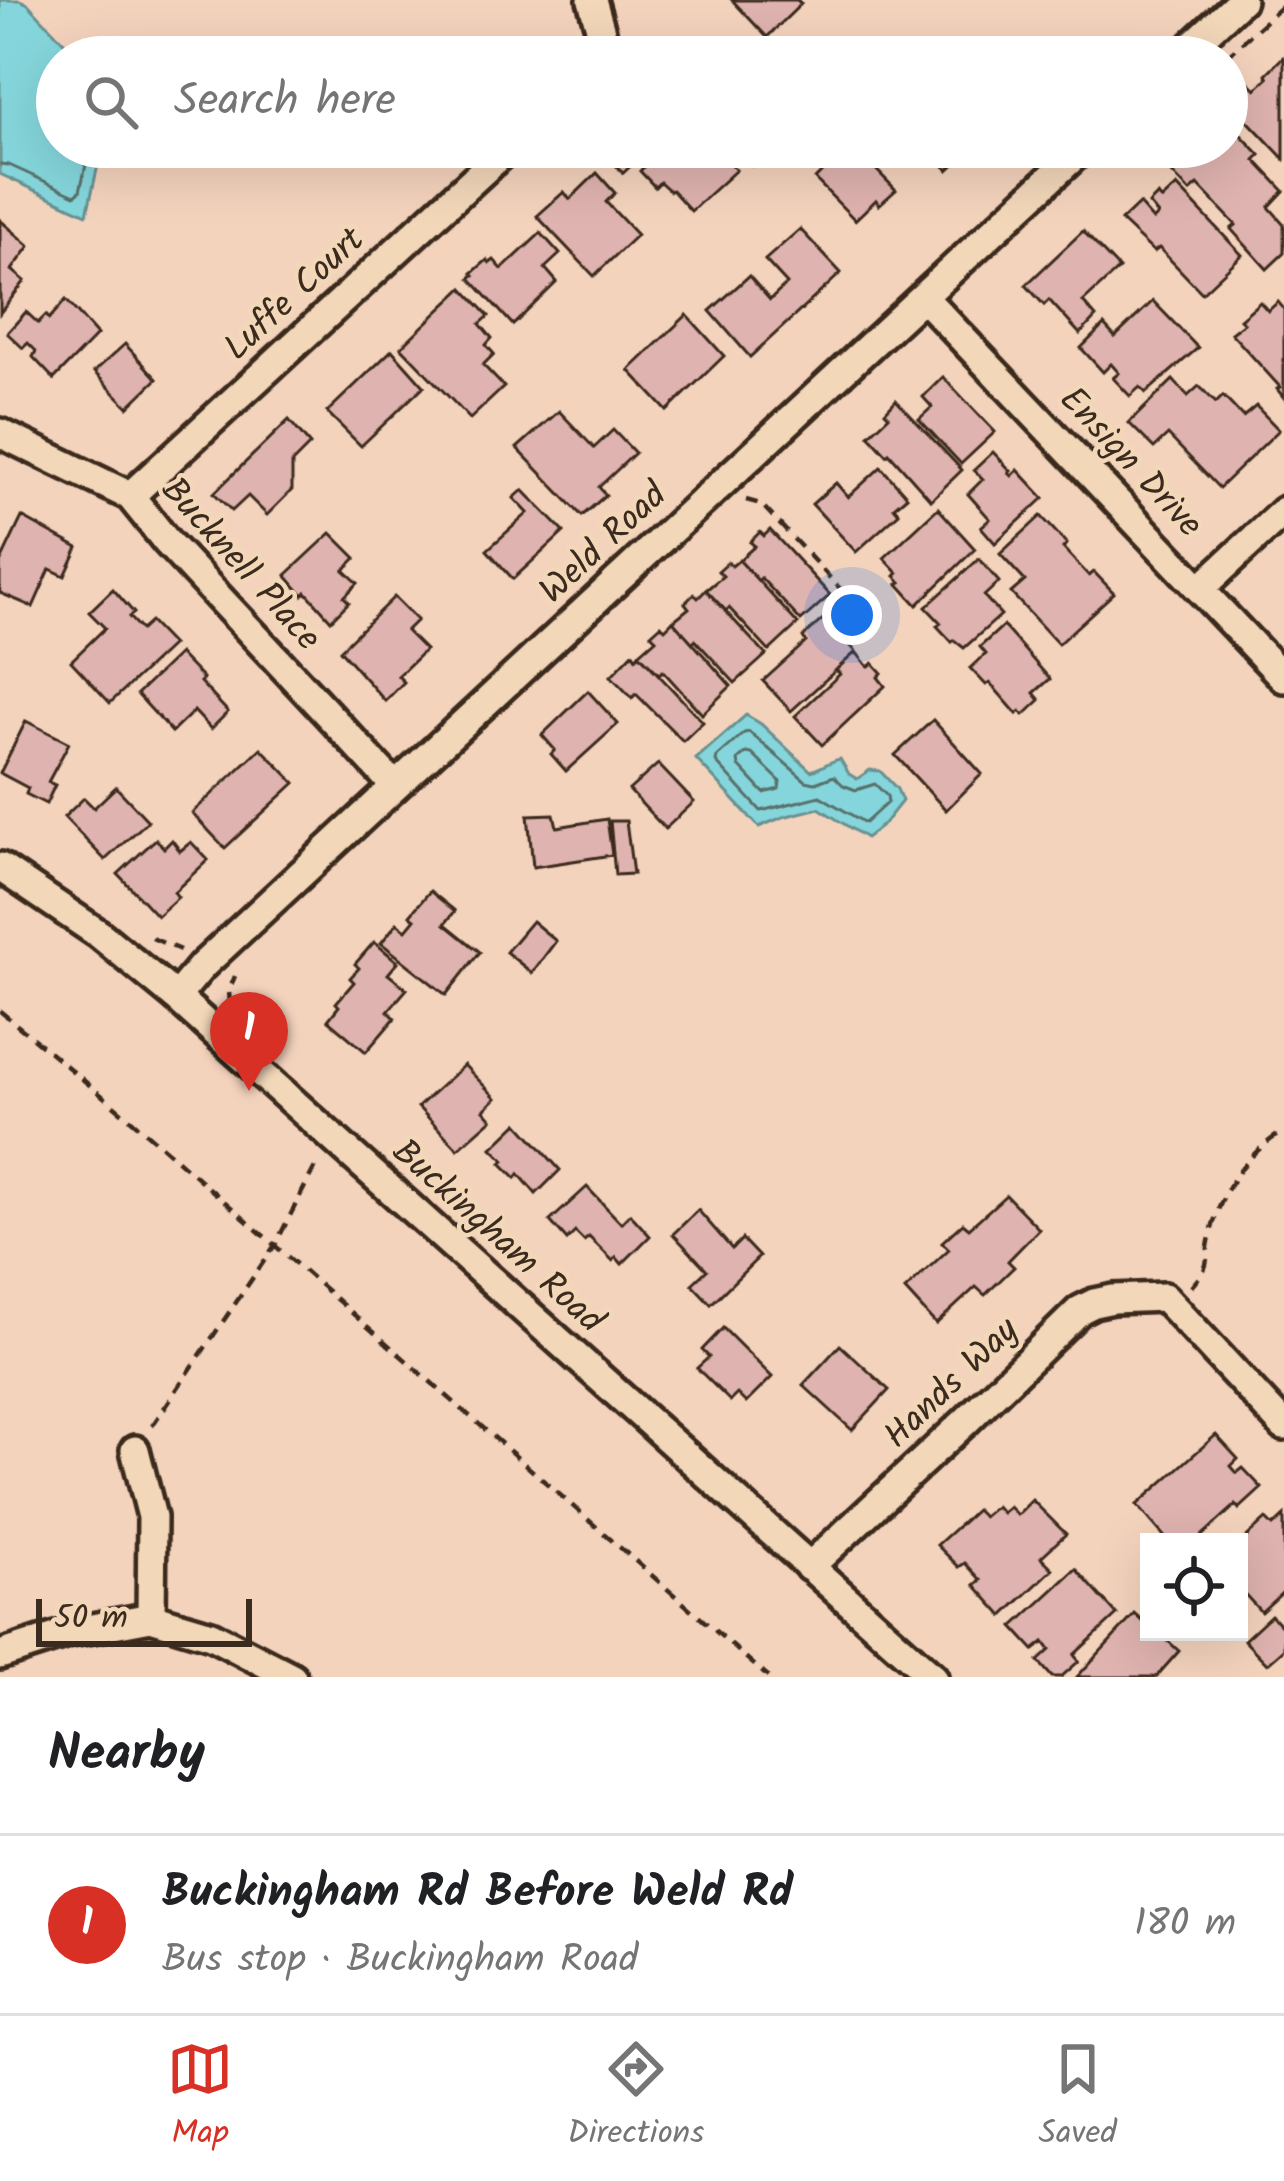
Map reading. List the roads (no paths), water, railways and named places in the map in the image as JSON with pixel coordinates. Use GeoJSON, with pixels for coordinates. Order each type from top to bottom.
{"type":"FeatureCollection","features":[{"type":"Feature","properties":{"kind":"street"},"geometry":{"type":"LineString","coordinates":[[592,0],[602,36]]}},
{"type":"Feature","properties":{"kind":"street"},"geometry":{"type":"LineString","coordinates":[[1202,36],[1241,0]]}},
{"type":"Feature","properties":{"kind":"street","name":"Luffe Court"},"geometry":{"type":"LineString","coordinates":[[130,496],[486,168]]}},
{"type":"Feature","properties":{"kind":"street","name":"Weld Road"},"geometry":{"type":"LineString","coordinates":[[176,997],[202,966],[1062,168]]}},
{"type":"Feature","properties":{"kind":"street","name":"Ensign Drive"},"geometry":{"type":"LineString","coordinates":[[924,298],[1284,678]]}},
{"type":"Feature","properties":{"kind":"street","name":"Bucknell Place"},"geometry":{"type":"LineString","coordinates":[[0,433],[130,496],[167,542],[395,787]]}},
{"type":"Feature","properties":{"kind":"street"},"geometry":{"type":"LineString","coordinates":[[1200,590],[1284,511]]}},
{"type":"Feature","properties":{"kind":"street","name":"Buckingham Road"},"geometry":{"type":"LineString","coordinates":[[0,867],[98,934],[176,997],[933,1677]]}},
{"type":"Feature","properties":{"kind":"street","name":"Hands Way"},"geometry":{"type":"LineString","coordinates":[[809,1567],[1081,1310],[1094,1303],[1165,1297],[1284,1426]]}},
{"type":"Feature","properties":{"kind":"street"},"geometry":{"type":"LineString","coordinates":[[135,1450],[152,1517],[152,1617]]}},
{"type":"Feature","properties":{"kind":"street"},"geometry":{"type":"LineString","coordinates":[[0,1655],[71,1632],[152,1617],[211,1635],[292,1677]]}},
{"type":"Feature","properties":{"kind":"water"},"geometry":{"type":"Polygon","coordinates":[[[0,0],[20,0],[58,36],[36,36],[36,168],[97,168],[87,214],[0,174],[0,0]]]}},
{"type":"Feature","properties":{"kind":"water"},"geometry":{"type":"Polygon","coordinates":[[[746,715],[811,771],[840,759],[857,779],[870,770],[880,771],[902,801],[866,838],[819,808],[759,827],[696,759],[746,715]]]}},
{"type":"Feature","properties":{"kind":"place","name":"Buckingham Rd Before Weld Rd"},"geometry":{"type":"Point","coordinates":[249,1091]}}]}
